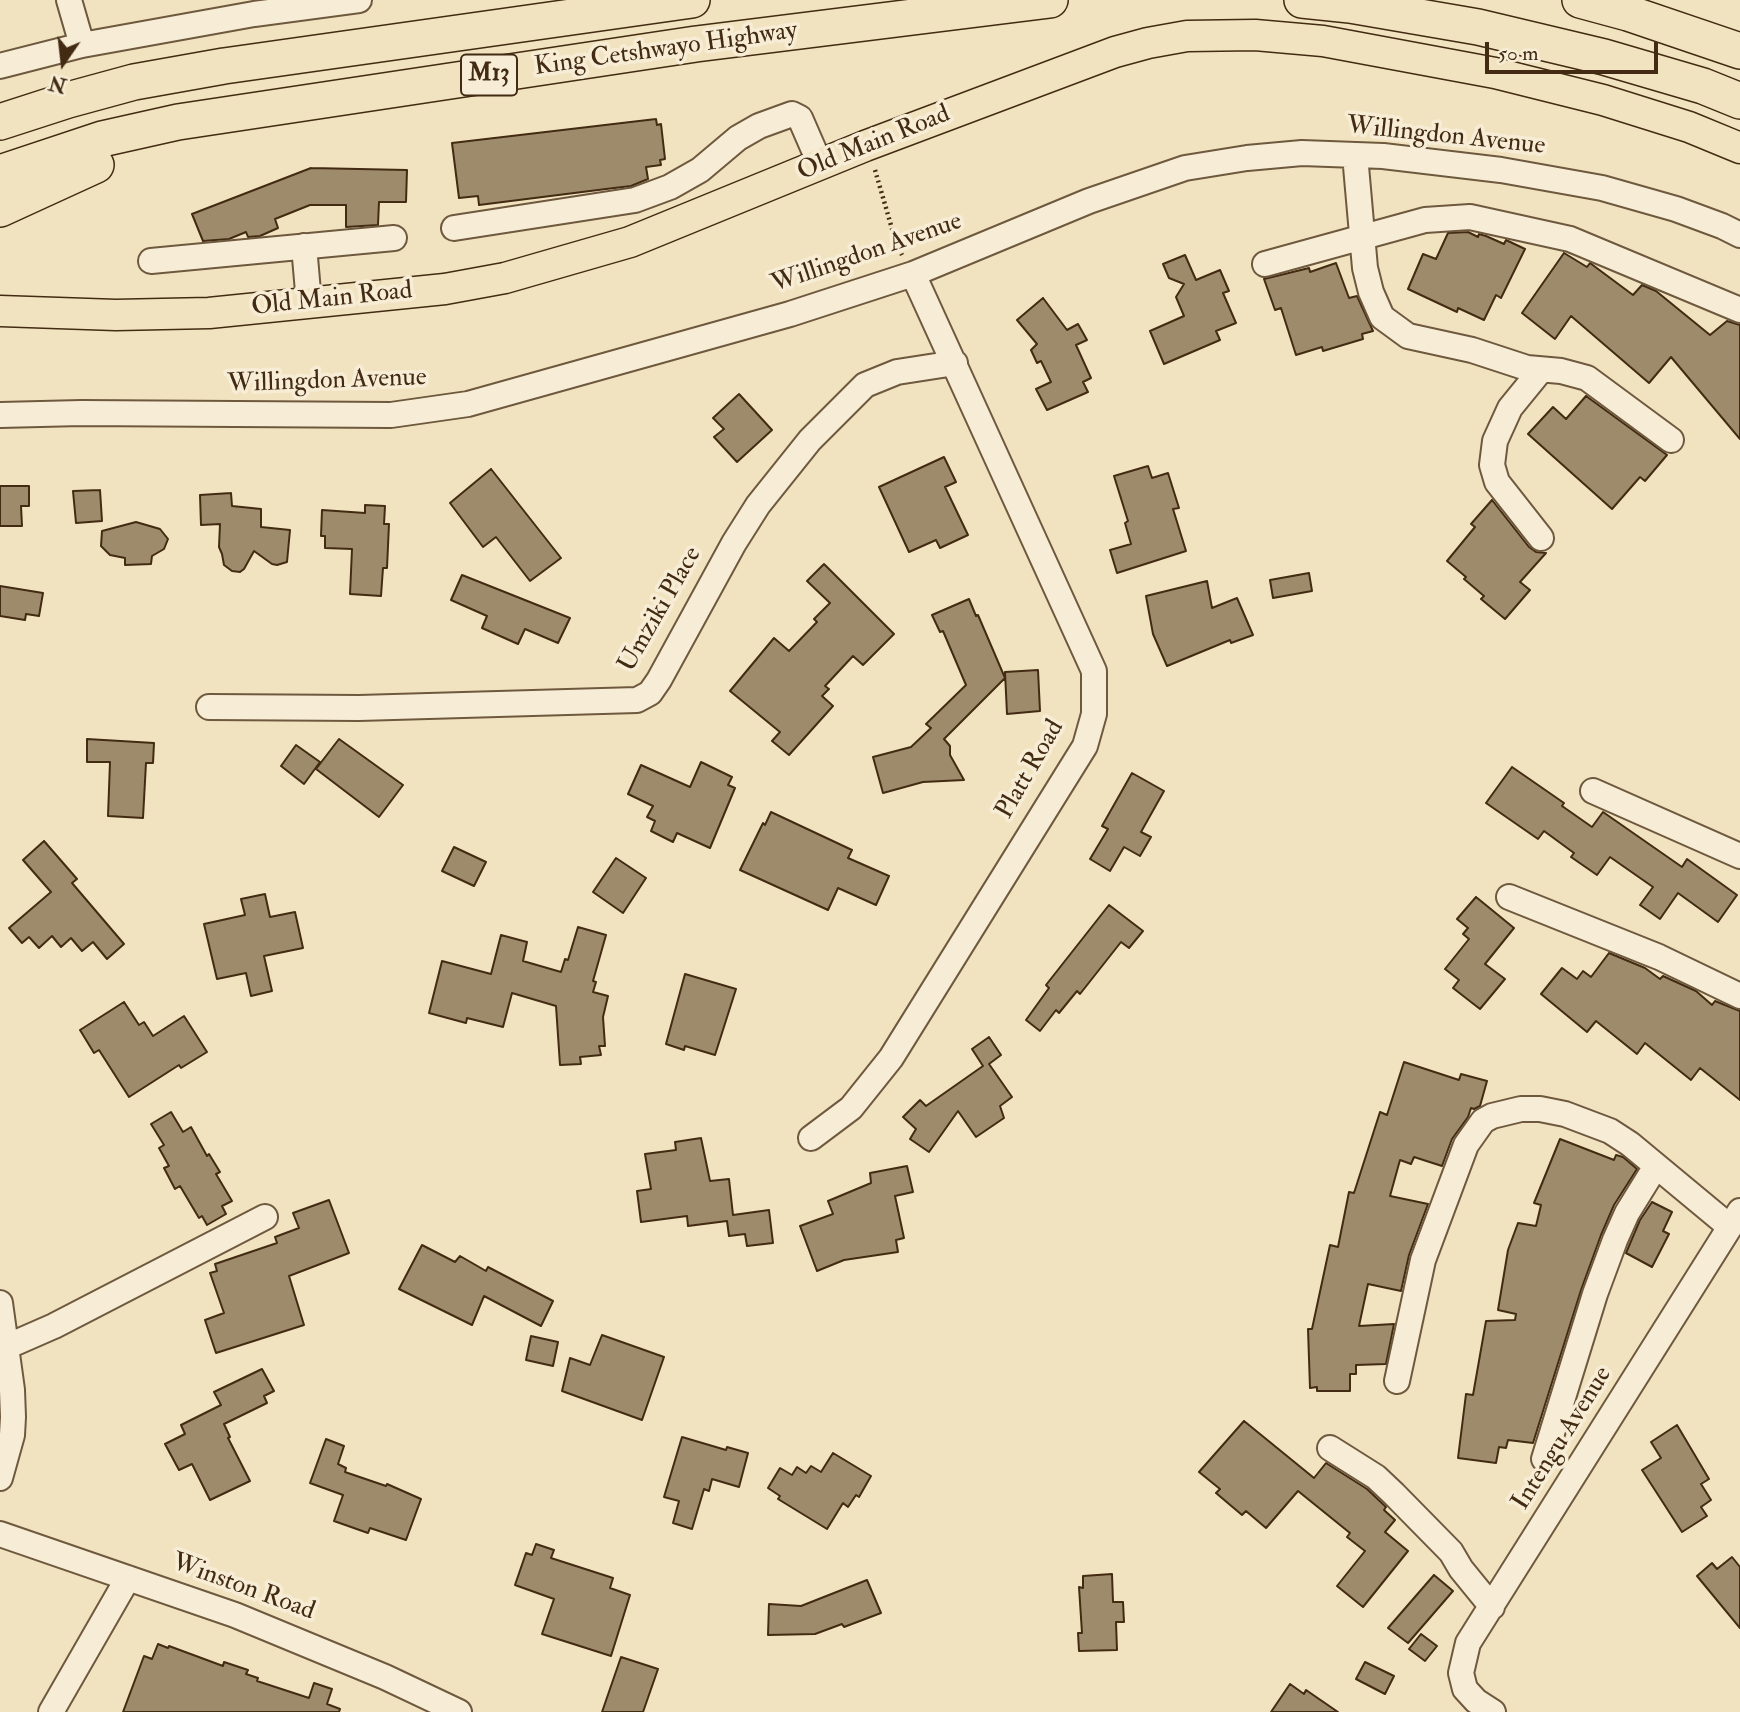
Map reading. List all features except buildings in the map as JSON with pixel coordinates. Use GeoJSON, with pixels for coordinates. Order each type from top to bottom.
{"type":"FeatureCollection","features":[{"type":"Feature","properties":{"kind":"highway","name":"King Cetshwayo Highway"},"geometry":{"type":"LineString","coordinates":[[0,122],[134,82],[211,68],[692,0]]}},
{"type":"Feature","properties":{"kind":"highway","name":"King Cetshwayo Highway"},"geometry":{"type":"LineString","coordinates":[[0,173],[102,139],[178,122],[696,44],[1050,0]]}},
{"type":"Feature","properties":{"kind":"highway"},"geometry":{"type":"LineString","coordinates":[[1302,0],[1350,5],[1478,27],[1604,57],[1703,86],[1740,101]]}},
{"type":"Feature","properties":{"kind":"highway"},"geometry":{"type":"LineString","coordinates":[[1580,0],[1628,13],[1740,51]]}},
{"type":"Feature","properties":{"kind":"highway","name":"King Cetshwayo Highway"},"geometry":{"type":"LineString","coordinates":[[0,197],[96,165],[236,131],[282,106]]}},
{"type":"Feature","properties":{"kind":"highway"},"geometry":{"type":"LineString","coordinates":[[0,209],[96,165]]}},
{"type":"Feature","properties":{"kind":"main road","name":"Old Main Road"},"geometry":{"type":"LineString","coordinates":[[0,311],[116,315],[209,313],[444,289],[505,278],[642,238],[865,146],[1115,52],[1187,36],[1225,35],[1323,41],[1495,73],[1603,100],[1689,127],[1740,149]]}},
{"type":"Feature","properties":{"kind":"street"},"geometry":{"type":"LineString","coordinates":[[69,0],[82,45]]}},
{"type":"Feature","properties":{"kind":"street"},"geometry":{"type":"LineString","coordinates":[[0,66],[213,12],[359,0]]}},
{"type":"Feature","properties":{"kind":"street"},"geometry":{"type":"LineString","coordinates":[[454,228],[635,200],[670,187],[700,170],[738,138],[759,126],[792,114],[800,118],[820,164]]}},
{"type":"Feature","properties":{"kind":"street","name":"Willingdon Avenue"},"geometry":{"type":"LineString","coordinates":[[0,415],[391,415],[468,404],[790,314],[913,274],[1089,201],[1185,168],[1247,158],[1302,153],[1355,155],[1501,170],[1602,188],[1676,209],[1722,226],[1740,236]]}},
{"type":"Feature","properties":{"kind":"street"},"geometry":{"type":"LineString","coordinates":[[1355,155],[1365,268],[1371,292],[1382,317],[1408,336],[1472,350],[1541,370],[1561,371],[1587,378],[1671,440]]}},
{"type":"Feature","properties":{"kind":"street"},"geometry":{"type":"LineString","coordinates":[[1265,264],[1362,235],[1425,220],[1470,217],[1570,239],[1740,310]]}},
{"type":"Feature","properties":{"kind":"street"},"geometry":{"type":"LineString","coordinates":[[151,261],[394,238]]}},
{"type":"Feature","properties":{"kind":"street"},"geometry":{"type":"LineString","coordinates":[[304,246],[309,303]]}},
{"type":"Feature","properties":{"kind":"street","name":"Platt Road"},"geometry":{"type":"LineString","coordinates":[[811,1138],[851,1108],[891,1058],[1085,746],[1094,715],[1094,671],[913,274]]}},
{"type":"Feature","properties":{"kind":"street","name":"Umziki Place"},"geometry":{"type":"LineString","coordinates":[[209,707],[373,708],[637,700],[650,694],[660,680],[734,543],[758,505],[810,440],[866,385],[897,372],[955,363]]}},
{"type":"Feature","properties":{"kind":"street"},"geometry":{"type":"LineString","coordinates":[[1541,370],[1510,408],[1495,441],[1492,465],[1497,482],[1541,538]]}},
{"type":"Feature","properties":{"kind":"street"},"geometry":{"type":"LineString","coordinates":[[1593,791],[1740,856]]}},
{"type":"Feature","properties":{"kind":"street"},"geometry":{"type":"LineString","coordinates":[[1509,897],[1659,957],[1740,996]]}},
{"type":"Feature","properties":{"kind":"street"},"geometry":{"type":"LineString","coordinates":[[1397,1381],[1423,1260],[1466,1145],[1483,1121],[1504,1112],[1540,1109],[1565,1114],[1610,1131],[1656,1166],[1735,1219]]}},
{"type":"Feature","properties":{"kind":"street"},"geometry":{"type":"LineString","coordinates":[[1544,1459],[1595,1294],[1615,1240],[1627,1213],[1656,1166]]}},
{"type":"Feature","properties":{"kind":"street"},"geometry":{"type":"LineString","coordinates":[[6,1347],[265,1217]]}},
{"type":"Feature","properties":{"kind":"street","name":"Intengu Avenue"},"geometry":{"type":"LineString","coordinates":[[1485,1707],[1465,1689],[1461,1673],[1468,1643],[1735,1219]]}},
{"type":"Feature","properties":{"kind":"street"},"geometry":{"type":"LineString","coordinates":[[0,1303],[13,1417],[12,1435],[0,1478]]}},
{"type":"Feature","properties":{"kind":"street"},"geometry":{"type":"LineString","coordinates":[[1329,1448],[1376,1477],[1394,1494],[1451,1552],[1461,1569],[1492,1607]]}},
{"type":"Feature","properties":{"kind":"street","name":"Winston Road"},"geometry":{"type":"LineString","coordinates":[[0,1534],[234,1615],[321,1650],[459,1712]]}},
{"type":"Feature","properties":{"kind":"street"},"geometry":{"type":"LineString","coordinates":[[51,1712],[128,1578]]}},
{"type":"Feature","properties":{"kind":"path"},"geometry":{"type":"LineString","coordinates":[[865,146],[873,163],[897,246],[913,274]]}}]}
